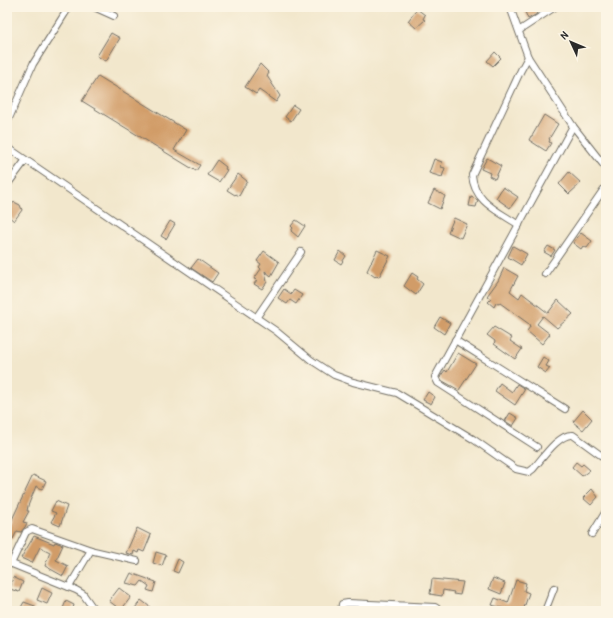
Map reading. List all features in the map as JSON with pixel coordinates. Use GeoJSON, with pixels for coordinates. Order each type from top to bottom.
{"type":"FeatureCollection","features":[{"type":"Feature","properties":{"kind":"street"},"geometry":{"type":"LineString","coordinates":[[7,123],[33,64],[69,7]]}},
{"type":"Feature","properties":{"kind":"street"},"geometry":{"type":"LineString","coordinates":[[94,7],[114,16]]}},
{"type":"Feature","properties":{"kind":"street"},"geometry":{"type":"LineString","coordinates":[[510,7],[520,30],[528,57],[573,126],[606,168]]}},
{"type":"Feature","properties":{"kind":"street"},"geometry":{"type":"LineString","coordinates":[[520,30],[555,7]]}},
{"type":"Feature","properties":{"kind":"street"},"geometry":{"type":"LineString","coordinates":[[519,225],[480,199],[476,191],[472,175],[528,57]]}},
{"type":"Feature","properties":{"kind":"street"},"geometry":{"type":"LineString","coordinates":[[537,447],[435,381],[434,377],[573,126]]}},
{"type":"Feature","properties":{"kind":"street"},"geometry":{"type":"LineString","coordinates":[[7,147],[25,161],[256,318],[334,375],[353,382],[397,393],[473,439],[516,469],[529,472],[558,440],[569,434],[582,441],[606,459]]}},
{"type":"Feature","properties":{"kind":"street"},"geometry":{"type":"LineString","coordinates":[[7,185],[25,161]]}},
{"type":"Feature","properties":{"kind":"street"},"geometry":{"type":"LineString","coordinates":[[545,274],[606,186]]}},
{"type":"Feature","properties":{"kind":"street"},"geometry":{"type":"LineString","coordinates":[[256,318],[301,252]]}},
{"type":"Feature","properties":{"kind":"street"},"geometry":{"type":"LineString","coordinates":[[455,340],[564,409]]}},
{"type":"Feature","properties":{"kind":"street"},"geometry":{"type":"LineString","coordinates":[[592,534],[606,511]]}},
{"type":"Feature","properties":{"kind":"street"},"geometry":{"type":"LineString","coordinates":[[95,611],[83,594],[9,563],[26,532],[30,529],[91,550],[137,561]]}},
{"type":"Feature","properties":{"kind":"street"},"geometry":{"type":"LineString","coordinates":[[69,587],[91,550]]}},
{"type":"Feature","properties":{"kind":"street"},"geometry":{"type":"LineString","coordinates":[[544,611],[554,588]]}},
{"type":"Feature","properties":{"kind":"street"},"geometry":{"type":"LineString","coordinates":[[341,611],[342,604],[348,603],[435,607],[441,611]]}},
{"type":"Feature","properties":{"kind":"building"},"geometry":{"type":"Polygon","coordinates":[[[523,7],[533,7],[537,14],[528,19],[523,7]]]}},
{"type":"Feature","properties":{"kind":"building"},"geometry":{"type":"Polygon","coordinates":[[[417,9],[425,15],[423,19],[425,20],[416,28],[408,21],[417,9]]]}},
{"type":"Feature","properties":{"kind":"building"},"geometry":{"type":"Polygon","coordinates":[[[111,33],[120,38],[106,61],[97,56],[111,33]]]}},
{"type":"Feature","properties":{"kind":"building"},"geometry":{"type":"Polygon","coordinates":[[[495,52],[501,58],[493,66],[487,61],[495,52]]]}},
{"type":"Feature","properties":{"kind":"building"},"geometry":{"type":"Polygon","coordinates":[[[260,64],[269,73],[267,76],[280,96],[276,102],[259,90],[256,94],[245,87],[260,64]]]}},
{"type":"Feature","properties":{"kind":"building"},"geometry":{"type":"Polygon","coordinates":[[[98,76],[186,130],[174,150],[200,165],[196,171],[82,101],[98,76]]]}},
{"type":"Feature","properties":{"kind":"building"},"geometry":{"type":"Polygon","coordinates":[[[293,105],[299,109],[291,121],[285,117],[293,105]]]}},
{"type":"Feature","properties":{"kind":"building"},"geometry":{"type":"Polygon","coordinates":[[[544,115],[558,124],[549,139],[549,142],[551,143],[546,151],[529,140],[544,115]]]}},
{"type":"Feature","properties":{"kind":"building"},"geometry":{"type":"Polygon","coordinates":[[[487,158],[501,166],[495,179],[489,176],[490,173],[481,169],[487,158]]]}},
{"type":"Feature","properties":{"kind":"building"},"geometry":{"type":"Polygon","coordinates":[[[434,159],[442,162],[441,167],[445,168],[442,177],[429,173],[434,159]]]}},
{"type":"Feature","properties":{"kind":"building"},"geometry":{"type":"Polygon","coordinates":[[[217,160],[226,167],[225,169],[227,170],[219,182],[207,175],[217,160]]]}},
{"type":"Feature","properties":{"kind":"building"},"geometry":{"type":"Polygon","coordinates":[[[569,172],[581,183],[569,194],[559,184],[569,172]]]}},
{"type":"Feature","properties":{"kind":"building"},"geometry":{"type":"Polygon","coordinates":[[[238,174],[247,181],[239,196],[227,190],[238,174]]]}},
{"type":"Feature","properties":{"kind":"building"},"geometry":{"type":"Polygon","coordinates":[[[503,187],[518,197],[510,208],[496,198],[503,187]]]}},
{"type":"Feature","properties":{"kind":"building"},"geometry":{"type":"Polygon","coordinates":[[[434,190],[445,196],[440,209],[428,203],[434,190]]]}},
{"type":"Feature","properties":{"kind":"building"},"geometry":{"type":"Polygon","coordinates":[[[471,197],[478,200],[476,207],[469,206],[471,197]]]}},
{"type":"Feature","properties":{"kind":"building"},"geometry":{"type":"Polygon","coordinates":[[[14,202],[20,205],[22,210],[14,221],[7,215],[7,211],[14,202]]]}},
{"type":"Feature","properties":{"kind":"building"},"geometry":{"type":"Polygon","coordinates":[[[454,218],[467,224],[461,238],[448,232],[454,218]]]}},
{"type":"Feature","properties":{"kind":"building"},"geometry":{"type":"Polygon","coordinates":[[[296,220],[305,226],[298,237],[291,231],[293,228],[291,226],[296,220]]]}},
{"type":"Feature","properties":{"kind":"building"},"geometry":{"type":"Polygon","coordinates":[[[170,221],[175,224],[166,239],[161,236],[170,221]]]}},
{"type":"Feature","properties":{"kind":"building"},"geometry":{"type":"Polygon","coordinates":[[[581,233],[592,241],[587,248],[583,246],[581,249],[573,243],[581,233]]]}},
{"type":"Feature","properties":{"kind":"building"},"geometry":{"type":"Polygon","coordinates":[[[513,246],[527,254],[521,265],[508,257],[513,246]]]}},
{"type":"Feature","properties":{"kind":"building"},"geometry":{"type":"Polygon","coordinates":[[[548,246],[555,250],[551,256],[544,252],[548,246]]]}},
{"type":"Feature","properties":{"kind":"building"},"geometry":{"type":"Polygon","coordinates":[[[377,250],[390,256],[379,277],[375,277],[367,271],[377,250]]]}},
{"type":"Feature","properties":{"kind":"building"},"geometry":{"type":"Polygon","coordinates":[[[264,251],[279,262],[271,276],[265,271],[267,282],[262,289],[254,284],[257,280],[254,279],[261,269],[259,267],[261,264],[257,261],[264,251]]]}},
{"type":"Feature","properties":{"kind":"building"},"geometry":{"type":"Polygon","coordinates":[[[340,251],[346,256],[341,264],[335,260],[340,251]]]}},
{"type":"Feature","properties":{"kind":"building"},"geometry":{"type":"Polygon","coordinates":[[[198,259],[218,273],[212,282],[191,268],[198,259]]]}},
{"type":"Feature","properties":{"kind":"building"},"geometry":{"type":"Polygon","coordinates":[[[504,268],[518,276],[510,291],[519,298],[522,293],[548,313],[558,300],[573,314],[557,328],[543,316],[537,324],[550,334],[542,344],[527,331],[530,327],[529,324],[500,303],[496,303],[494,307],[488,302],[491,299],[487,296],[498,281],[504,268]]]}},
{"type":"Feature","properties":{"kind":"building"},"geometry":{"type":"Polygon","coordinates":[[[412,273],[418,277],[417,279],[423,284],[416,295],[404,286],[412,273]]]}},
{"type":"Feature","properties":{"kind":"building"},"geometry":{"type":"Polygon","coordinates":[[[284,289],[291,294],[294,290],[302,295],[296,304],[290,300],[287,304],[278,298],[284,289]]]}},
{"type":"Feature","properties":{"kind":"building"},"geometry":{"type":"Polygon","coordinates":[[[440,317],[450,323],[444,334],[434,327],[440,317]]]}},
{"type":"Feature","properties":{"kind":"building"},"geometry":{"type":"Polygon","coordinates":[[[494,327],[512,338],[510,341],[522,349],[515,359],[494,344],[495,341],[487,335],[494,327]]]}},
{"type":"Feature","properties":{"kind":"building"},"geometry":{"type":"Polygon","coordinates":[[[458,353],[476,364],[459,390],[441,380],[440,377],[445,370],[447,372],[458,353]]]}},
{"type":"Feature","properties":{"kind":"building"},"geometry":{"type":"Polygon","coordinates":[[[543,357],[549,361],[546,366],[550,368],[546,373],[537,367],[543,357]]]}},
{"type":"Feature","properties":{"kind":"building"},"geometry":{"type":"Polygon","coordinates":[[[500,383],[512,392],[517,384],[525,389],[515,405],[495,391],[500,383]]]}},
{"type":"Feature","properties":{"kind":"building"},"geometry":{"type":"Polygon","coordinates":[[[428,392],[435,397],[431,404],[423,400],[428,392]]]}},
{"type":"Feature","properties":{"kind":"building"},"geometry":{"type":"Polygon","coordinates":[[[583,410],[592,419],[583,430],[573,422],[583,410]]]}},
{"type":"Feature","properties":{"kind":"building"},"geometry":{"type":"Polygon","coordinates":[[[510,413],[518,418],[513,426],[505,421],[510,413]]]}},
{"type":"Feature","properties":{"kind":"building"},"geometry":{"type":"Polygon","coordinates":[[[576,462],[581,466],[583,464],[590,470],[582,476],[572,467],[576,462]]]}},
{"type":"Feature","properties":{"kind":"building"},"geometry":{"type":"Polygon","coordinates":[[[33,475],[46,481],[42,489],[36,486],[28,506],[27,511],[29,511],[23,522],[27,523],[25,527],[21,532],[17,531],[13,539],[7,537],[7,528],[33,475]]]}},
{"type":"Feature","properties":{"kind":"building"},"geometry":{"type":"Polygon","coordinates":[[[592,489],[598,497],[591,505],[583,498],[592,489]]]}},
{"type":"Feature","properties":{"kind":"building"},"geometry":{"type":"Polygon","coordinates":[[[56,501],[67,506],[60,526],[51,522],[56,513],[51,511],[56,501]]]}},
{"type":"Feature","properties":{"kind":"building"},"geometry":{"type":"Polygon","coordinates":[[[137,528],[151,535],[144,552],[139,550],[138,553],[134,551],[133,555],[126,553],[137,528]]]}},
{"type":"Feature","properties":{"kind":"building"},"geometry":{"type":"Polygon","coordinates":[[[34,536],[54,544],[55,542],[63,545],[56,560],[68,566],[63,576],[45,566],[50,552],[40,547],[32,563],[21,558],[34,536]]]}},
{"type":"Feature","properties":{"kind":"building"},"geometry":{"type":"Polygon","coordinates":[[[156,552],[166,555],[162,566],[153,563],[156,552]]]}},
{"type":"Feature","properties":{"kind":"building"},"geometry":{"type":"Polygon","coordinates":[[[178,559],[183,562],[178,573],[173,571],[178,559]]]}},
{"type":"Feature","properties":{"kind":"building"},"geometry":{"type":"Polygon","coordinates":[[[131,573],[156,582],[153,592],[147,590],[149,586],[142,581],[138,586],[126,583],[131,573]]]}},
{"type":"Feature","properties":{"kind":"building"},"geometry":{"type":"Polygon","coordinates":[[[13,577],[23,582],[19,592],[10,589],[13,577]]]}},
{"type":"Feature","properties":{"kind":"building"},"geometry":{"type":"Polygon","coordinates":[[[493,578],[505,583],[501,594],[489,589],[493,578]]]}},
{"type":"Feature","properties":{"kind":"building"},"geometry":{"type":"Polygon","coordinates":[[[432,579],[463,582],[460,595],[443,590],[442,596],[430,594],[432,579]]]}},
{"type":"Feature","properties":{"kind":"building"},"geometry":{"type":"Polygon","coordinates":[[[516,580],[526,583],[524,591],[529,593],[523,611],[512,611],[492,605],[495,598],[508,603],[516,580]]]}},
{"type":"Feature","properties":{"kind":"building"},"geometry":{"type":"Polygon","coordinates":[[[42,588],[52,593],[47,604],[37,600],[42,588]]]}},
{"type":"Feature","properties":{"kind":"building"},"geometry":{"type":"Polygon","coordinates":[[[119,588],[131,597],[121,610],[109,601],[119,588]]]}},
{"type":"Feature","properties":{"kind":"building"},"geometry":{"type":"Polygon","coordinates":[[[141,600],[150,607],[147,611],[133,611],[141,600]]]}},
{"type":"Feature","properties":{"kind":"building"},"geometry":{"type":"Polygon","coordinates":[[[66,601],[74,605],[72,611],[62,611],[66,601]]]}},
{"type":"Feature","properties":{"kind":"building"},"geometry":{"type":"Polygon","coordinates":[[[24,602],[35,606],[33,611],[19,611],[24,602]]]}}]}
